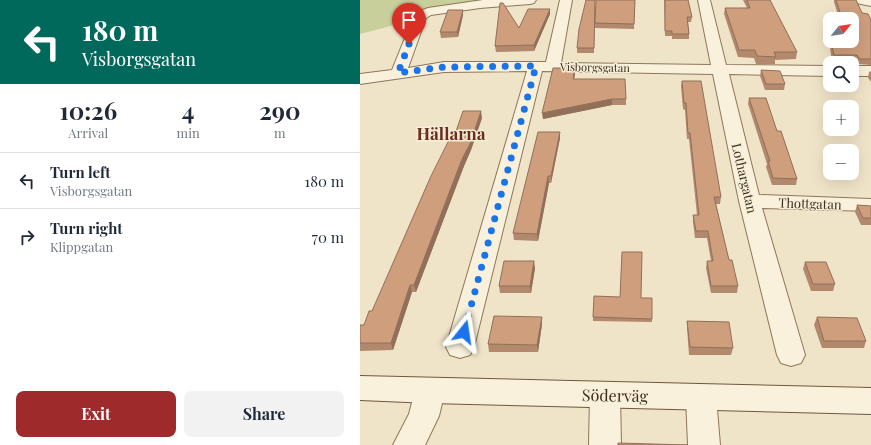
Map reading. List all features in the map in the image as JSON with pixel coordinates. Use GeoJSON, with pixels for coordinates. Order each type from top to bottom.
{"type":"FeatureCollection","features":[{"type":"Feature","properties":{"kind":"street"},"geometry":{"type":"LineString","coordinates":[[398,73],[420,16],[428,12],[480,4],[530,0]]}},
{"type":"Feature","properties":{"kind":"street"},"geometry":{"type":"LineString","coordinates":[[460,347],[544,67],[566,0]]}},
{"type":"Feature","properties":{"kind":"street","name":"Lothargatan"},"geometry":{"type":"LineString","coordinates":[[704,0],[750,201],[791,355]]}},
{"type":"Feature","properties":{"kind":"street"},"geometry":{"type":"LineString","coordinates":[[860,0],[871,2]]}},
{"type":"Feature","properties":{"kind":"street","name":"Visborgsgatan"},"geometry":{"type":"LineString","coordinates":[[360,79],[444,67],[823,71]]}},
{"type":"Feature","properties":{"kind":"street"},"geometry":{"type":"LineString","coordinates":[[859,71],[871,71]]}},
{"type":"Feature","properties":{"kind":"street","name":"Thottgatan"},"geometry":{"type":"LineString","coordinates":[[750,201],[871,205]]}},
{"type":"Feature","properties":{"kind":"street","name":"Söderväg"},"geometry":{"type":"LineString","coordinates":[[360,388],[430,391],[871,401]]}},
{"type":"Feature","properties":{"kind":"street"},"geometry":{"type":"LineString","coordinates":[[409,445],[424,416],[430,391]]}},
{"type":"Feature","properties":{"kind":"street"},"geometry":{"type":"LineString","coordinates":[[605,395],[605,445]]}},
{"type":"Feature","properties":{"kind":"street"},"geometry":{"type":"LineString","coordinates":[[701,397],[704,445]]}},
{"type":"Feature","properties":{"kind":"green space"},"geometry":{"type":"Polygon","coordinates":[[[360,0],[506,0],[426,11],[414,20],[360,34],[360,0]]]}},
{"type":"Feature","properties":{"kind":"building"},"geometry":{"type":"Polygon","coordinates":[[[586,0],[595,0],[594,48],[577,48],[579,29],[586,0]]]}},
{"type":"Feature","properties":{"kind":"building"},"geometry":{"type":"Polygon","coordinates":[[[596,0],[635,0],[634,24],[595,23],[596,0]]]}},
{"type":"Feature","properties":{"kind":"building"},"geometry":{"type":"Polygon","coordinates":[[[665,0],[688,0],[692,17],[687,17],[689,34],[672,34],[672,31],[665,31],[665,0]]]}},
{"type":"Feature","properties":{"kind":"building"},"geometry":{"type":"Polygon","coordinates":[[[747,0],[770,0],[797,52],[774,52],[776,57],[757,56],[755,50],[739,50],[725,8],[750,8],[747,0]]]}},
{"type":"Feature","properties":{"kind":"building"},"geometry":{"type":"Polygon","coordinates":[[[836,0],[856,0],[862,13],[868,14],[871,20],[871,59],[860,59],[857,55],[834,55],[832,48],[859,48],[859,12],[840,12],[836,0]]]}},
{"type":"Feature","properties":{"kind":"building"},"geometry":{"type":"Polygon","coordinates":[[[500,3],[503,3],[519,28],[528,9],[550,9],[534,45],[495,46],[500,3]]]}},
{"type":"Feature","properties":{"kind":"building"},"geometry":{"type":"Polygon","coordinates":[[[448,10],[463,10],[457,32],[440,32],[448,10]]]}},
{"type":"Feature","properties":{"kind":"building"},"geometry":{"type":"Polygon","coordinates":[[[553,68],[575,68],[573,79],[625,79],[626,99],[612,99],[542,113],[553,68]]]}},
{"type":"Feature","properties":{"kind":"building"},"geometry":{"type":"Polygon","coordinates":[[[761,70],[780,71],[785,84],[766,84],[761,70]]]}},
{"type":"Feature","properties":{"kind":"building"},"geometry":{"type":"Polygon","coordinates":[[[682,81],[701,81],[721,197],[714,197],[729,260],[732,260],[738,286],[711,286],[707,261],[713,261],[708,231],[696,231],[693,215],[699,215],[690,133],[688,133],[686,103],[684,103],[682,81]]]}},
{"type":"Feature","properties":{"kind":"building"},"geometry":{"type":"Polygon","coordinates":[[[749,98],[766,98],[777,131],[781,131],[797,179],[773,178],[768,161],[770,161],[749,98]]]}},
{"type":"Feature","properties":{"kind":"building"},"geometry":{"type":"Polygon","coordinates":[[[463,111],[481,111],[470,144],[462,159],[414,285],[410,285],[391,343],[360,343],[360,325],[364,325],[369,311],[372,311],[431,176],[449,140],[453,140],[463,111]]]}},
{"type":"Feature","properties":{"kind":"building"},"geometry":{"type":"Polygon","coordinates":[[[538,132],[560,132],[551,176],[548,176],[537,234],[513,233],[538,132]]]}},
{"type":"Feature","properties":{"kind":"building"},"geometry":{"type":"Polygon","coordinates":[[[857,205],[871,206],[871,218],[863,218],[857,205]]]}},
{"type":"Feature","properties":{"kind":"building"},"geometry":{"type":"Polygon","coordinates":[[[622,252],[642,252],[641,298],[652,298],[652,319],[593,317],[594,296],[620,297],[622,252]]]}},
{"type":"Feature","properties":{"kind":"building"},"geometry":{"type":"Polygon","coordinates":[[[504,261],[534,261],[530,286],[499,286],[504,261]]]}},
{"type":"Feature","properties":{"kind":"building"},"geometry":{"type":"Polygon","coordinates":[[[805,262],[826,262],[835,284],[813,284],[805,262]]]}},
{"type":"Feature","properties":{"kind":"building"},"geometry":{"type":"Polygon","coordinates":[[[494,316],[542,317],[537,345],[488,344],[494,316]]]}},
{"type":"Feature","properties":{"kind":"building"},"geometry":{"type":"Polygon","coordinates":[[[817,317],[857,318],[866,341],[824,341],[817,317]]]}},
{"type":"Feature","properties":{"kind":"building"},"geometry":{"type":"Polygon","coordinates":[[[687,321],[729,322],[733,348],[690,347],[687,321]]]}},
{"type":"Feature","properties":{"kind":"building"},"geometry":{"type":"Polygon","coordinates":[[[618,443],[688,445],[618,445],[618,443]]]}},
{"type":"Feature","properties":{"kind":"district","name":"Hällarna"},"geometry":{"type":"Point","coordinates":[451,133]}},
{"type":"Feature","properties":{"kind":"route"},"geometry":{"type":"LineString","coordinates":[[409,44],[398,73],[444,67],[536,66],[464,332]]}}]}
